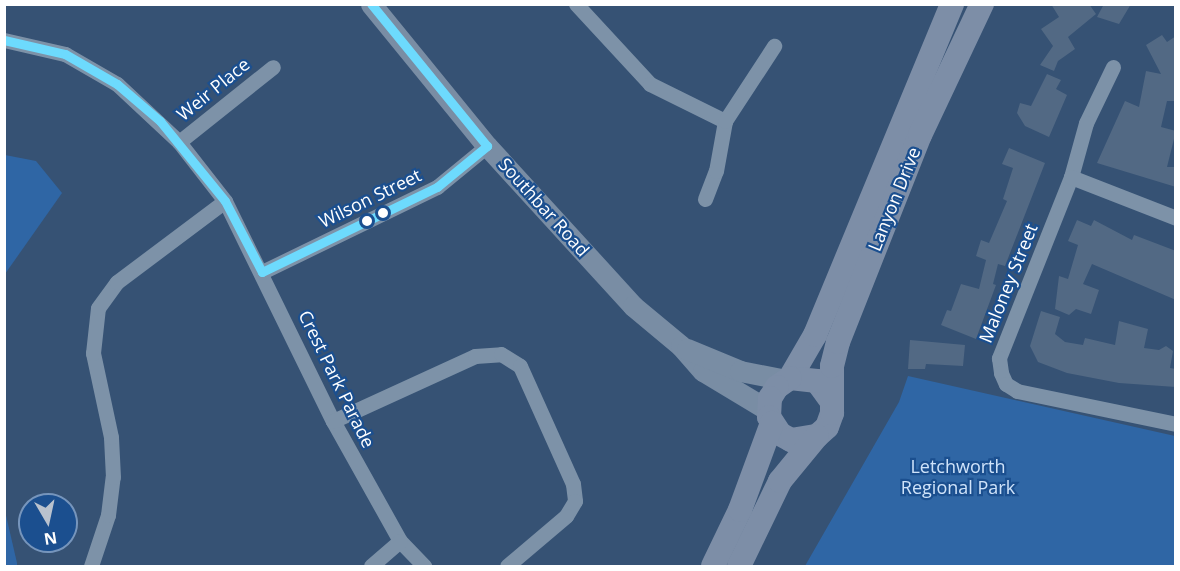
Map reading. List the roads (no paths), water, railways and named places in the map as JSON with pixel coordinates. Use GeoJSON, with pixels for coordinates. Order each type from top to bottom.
{"type":"FeatureCollection","features":[{"type":"Feature","properties":{"kind":"main road","name":"Southbar Road"},"geometry":{"type":"LineString","coordinates":[[371,4],[487,146],[633,306],[681,346],[703,371],[770,417]]}},
{"type":"Feature","properties":{"kind":"main road","name":"Lanyon Drive"},"geometry":{"type":"LineString","coordinates":[[788,379],[814,335],[952,4]]}},
{"type":"Feature","properties":{"kind":"main road","name":"Lanyon Drive"},"geometry":{"type":"LineString","coordinates":[[832,402],[832,366],[853,302],[920,135],[982,4]]}},
{"type":"Feature","properties":{"kind":"main road","name":"Southbar Road"},"geometry":{"type":"LineString","coordinates":[[681,346],[740,371],[788,379]]}},
{"type":"Feature","properties":{"kind":"main road"},"geometry":{"type":"LineString","coordinates":[[713,567],[740,510],[770,417],[773,392],[788,379],[817,381],[832,402],[827,427],[780,481],[739,567]]}},
{"type":"Feature","properties":{"kind":"main road"},"geometry":{"type":"LineString","coordinates":[[770,417],[791,440],[817,436]]}},
{"type":"Feature","properties":{"kind":"street"},"geometry":{"type":"LineString","coordinates":[[576,4],[650,84],[725,121]]}},
{"type":"Feature","properties":{"kind":"street","name":"Crest Park Parade"},"geometry":{"type":"LineString","coordinates":[[4,40],[65,54],[117,84],[179,142],[225,201],[262,272],[333,421],[400,541],[424,567]]}},
{"type":"Feature","properties":{"kind":"street"},"geometry":{"type":"LineString","coordinates":[[705,198],[716,171],[725,121],[774,46]]}},
{"type":"Feature","properties":{"kind":"street","name":"Weir Place"},"geometry":{"type":"LineString","coordinates":[[179,142],[273,67]]}},
{"type":"Feature","properties":{"kind":"street","name":"Maloney Street"},"geometry":{"type":"LineString","coordinates":[[1113,67],[1086,123],[1071,177],[999,358],[1001,373],[1006,384],[1017,391],[1176,424]]}},
{"type":"Feature","properties":{"kind":"street","name":"Wilson Street"},"geometry":{"type":"LineString","coordinates":[[262,272],[437,187],[487,146]]}},
{"type":"Feature","properties":{"kind":"street"},"geometry":{"type":"LineString","coordinates":[[1071,177],[1176,218]]}},
{"type":"Feature","properties":{"kind":"street"},"geometry":{"type":"LineString","coordinates":[[91,567],[108,515],[113,477],[111,437],[93,353],[98,308],[117,282],[225,201]]}},
{"type":"Feature","properties":{"kind":"street"},"geometry":{"type":"LineString","coordinates":[[333,421],[475,356],[501,354],[520,366],[573,484],[575,501],[566,516],[507,567]]}},
{"type":"Feature","properties":{"kind":"street"},"geometry":{"type":"LineString","coordinates":[[371,567],[400,541]]}},
{"type":"Feature","properties":{"kind":"park label","name":"Letchworth Regional Park"},"geometry":{"type":"Point","coordinates":[958,477]}}]}
